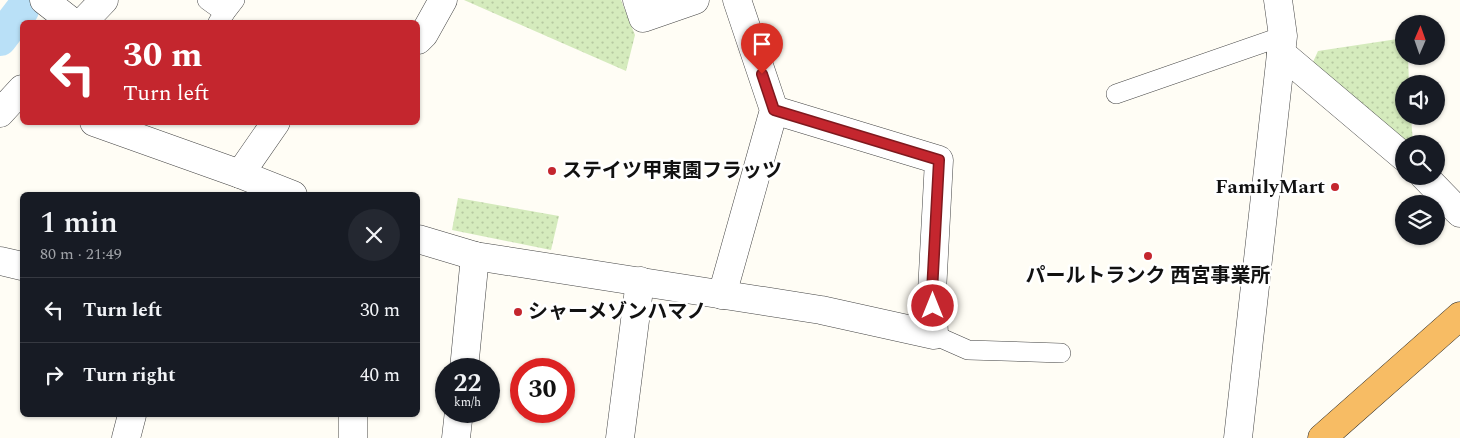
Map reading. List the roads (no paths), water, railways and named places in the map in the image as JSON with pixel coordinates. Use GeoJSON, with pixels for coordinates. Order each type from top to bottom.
{"type":"FeatureCollection","features":[{"type":"Feature","properties":{"kind":"highway"},"geometry":{"type":"LineString","coordinates":[[1322,438],[1460,316]]}},
{"type":"Feature","properties":{"kind":"street"},"geometry":{"type":"LineString","coordinates":[[44,0],[69,20]]}},
{"type":"Feature","properties":{"kind":"street"},"geometry":{"type":"LineString","coordinates":[[85,20],[104,0]]}},
{"type":"Feature","properties":{"kind":"street"},"geometry":{"type":"LineString","coordinates":[[420,38],[443,0]]}},
{"type":"Feature","properties":{"kind":"street"},"geometry":{"type":"LineString","coordinates":[[637,0],[644,18],[695,0]]}},
{"type":"Feature","properties":{"kind":"street"},"geometry":{"type":"LineString","coordinates":[[722,294],[774,110],[737,0]]}},
{"type":"Feature","properties":{"kind":"street"},"geometry":{"type":"LineString","coordinates":[[1238,438],[1282,45],[1278,0]]}},
{"type":"Feature","properties":{"kind":"street"},"geometry":{"type":"LineString","coordinates":[[1282,45],[1395,149]]}},
{"type":"Feature","properties":{"kind":"street"},"geometry":{"type":"LineString","coordinates":[[420,240],[476,256],[821,310],[934,334],[932,292],[939,160],[774,110]]}},
{"type":"Feature","properties":{"kind":"street"},"geometry":{"type":"LineString","coordinates":[[102,125],[285,192]]}},
{"type":"Feature","properties":{"kind":"street"},"geometry":{"type":"LineString","coordinates":[[240,174],[274,125]]}},
{"type":"Feature","properties":{"kind":"street"},"geometry":{"type":"LineString","coordinates":[[1434,185],[1459,207]]}},
{"type":"Feature","properties":{"kind":"street"},"geometry":{"type":"LineString","coordinates":[[465,358],[476,256]]}},
{"type":"Feature","properties":{"kind":"street"},"geometry":{"type":"LineString","coordinates":[[0,261],[20,266]]}},
{"type":"Feature","properties":{"kind":"street"},"geometry":{"type":"LineString","coordinates":[[620,438],[640,281]]}},
{"type":"Feature","properties":{"kind":"street"},"geometry":{"type":"LineString","coordinates":[[126,438],[131,417]]}},
{"type":"Feature","properties":{"kind":"street"},"geometry":{"type":"LineString","coordinates":[[353,417],[353,438]]}},
{"type":"Feature","properties":{"kind":"street"},"geometry":{"type":"LineString","coordinates":[[456,438],[458,423]]}},
{"type":"Feature","properties":{"kind":"lane"},"geometry":{"type":"LineString","coordinates":[[207,0],[226,12]]}},
{"type":"Feature","properties":{"kind":"lane"},"geometry":{"type":"LineString","coordinates":[[1116,94],[1282,45]]}},
{"type":"Feature","properties":{"kind":"lane"},"geometry":{"type":"LineString","coordinates":[[934,334],[968,350],[1061,353]]}},
{"type":"Feature","properties":{"kind":"waterway"},"geometry":{"type":"LineString","coordinates":[[0,39],[22,10]]}},
{"type":"Feature","properties":{"kind":"place","name":"ステイツ甲東園フラッツ"},"geometry":{"type":"Point","coordinates":[552,171]}},
{"type":"Feature","properties":{"kind":"place","name":"FamilyMart"},"geometry":{"type":"Point","coordinates":[1335,187]}},
{"type":"Feature","properties":{"kind":"place","name":"パールトランク 西宮事業所"},"geometry":{"type":"Point","coordinates":[1148,256]}},
{"type":"Feature","properties":{"kind":"place","name":"シャーメゾンハマノ"},"geometry":{"type":"Point","coordinates":[518,312]}}]}
